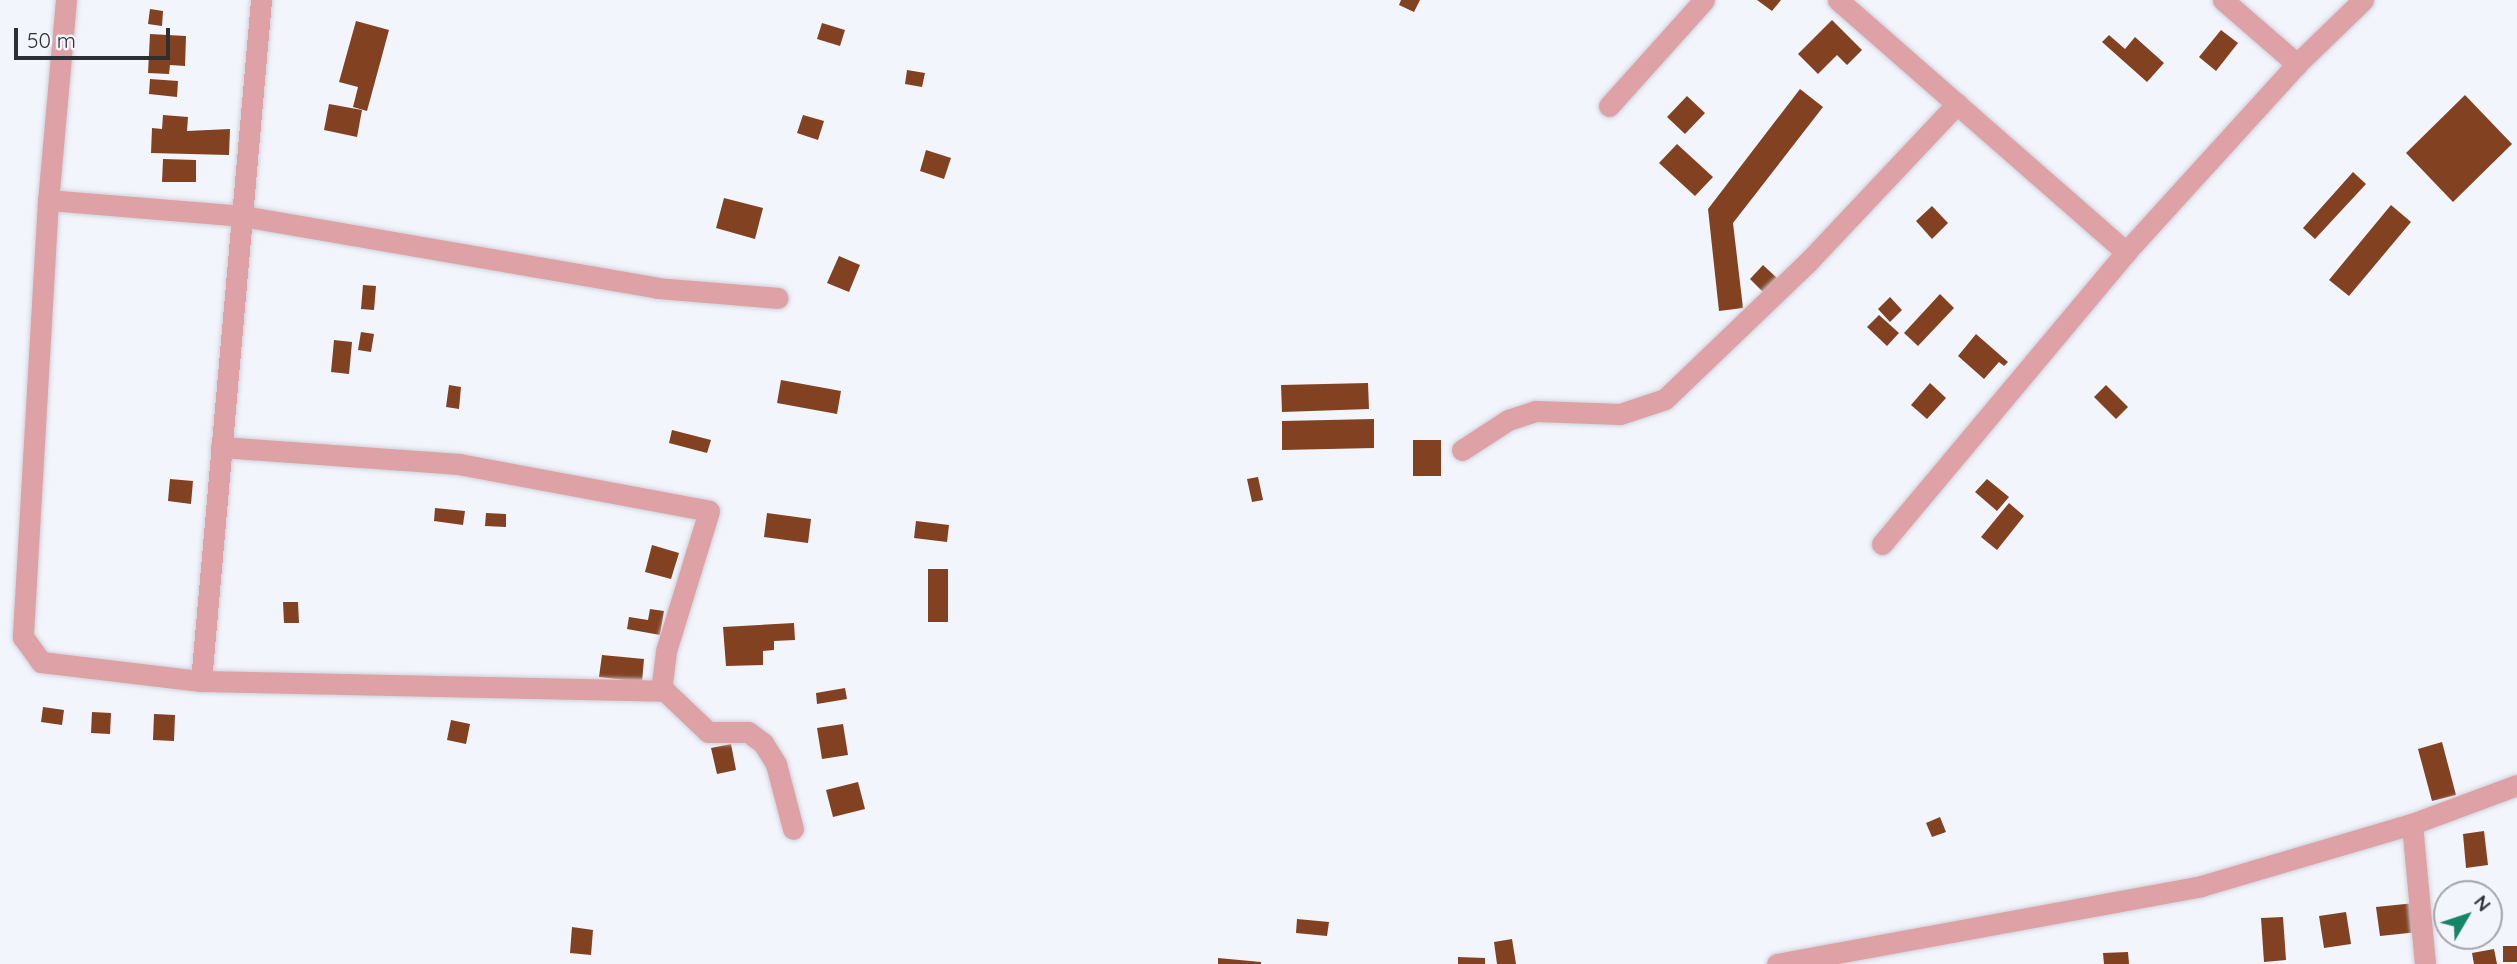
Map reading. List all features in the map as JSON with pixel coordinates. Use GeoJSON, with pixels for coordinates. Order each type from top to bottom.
{"type":"FeatureCollection","features":[{"type":"Feature","properties":{"kind":"street"},"geometry":{"type":"LineString","coordinates":[[66,0],[48,200],[23,637],[41,662],[201,681],[661,690],[708,733],[748,732],[762,743],[776,764],[793,829]]}},
{"type":"Feature","properties":{"kind":"street"},"geometry":{"type":"LineString","coordinates":[[201,681],[261,0]]}},
{"type":"Feature","properties":{"kind":"street"},"geometry":{"type":"LineString","coordinates":[[1609,106],[1704,0]]}},
{"type":"Feature","properties":{"kind":"street"},"geometry":{"type":"LineString","coordinates":[[1838,0],[2126,252]]}},
{"type":"Feature","properties":{"kind":"street"},"geometry":{"type":"LineString","coordinates":[[2223,0],[2297,64]]}},
{"type":"Feature","properties":{"kind":"street"},"geometry":{"type":"LineString","coordinates":[[1882,544],[2126,252],[2297,64],[2363,0]]}},
{"type":"Feature","properties":{"kind":"street"},"geometry":{"type":"LineString","coordinates":[[1462,450],[1508,421],[1536,411],[1620,414],[1665,399],[1807,263],[1957,104]]}},
{"type":"Feature","properties":{"kind":"street"},"geometry":{"type":"LineString","coordinates":[[48,200],[242,216],[657,288],[778,298]]}},
{"type":"Feature","properties":{"kind":"street"},"geometry":{"type":"LineString","coordinates":[[221,447],[459,464],[709,511],[666,651],[661,690]]}},
{"type":"Feature","properties":{"kind":"street"},"geometry":{"type":"LineString","coordinates":[[1777,964],[2202,887],[2412,824],[2517,785]]}},
{"type":"Feature","properties":{"kind":"street"},"geometry":{"type":"LineString","coordinates":[[2412,824],[2426,964]]}},
{"type":"Feature","properties":{"kind":"street"},"geometry":{"type":"LineString","coordinates":[[1895,942],[1897,964]]}},
{"type":"Feature","properties":{"kind":"building"},"geometry":{"type":"Polygon","coordinates":[[[1401,0],[1420,0],[1414,12],[1399,5],[1401,0]]]}},
{"type":"Feature","properties":{"kind":"building"},"geometry":{"type":"Polygon","coordinates":[[[1757,0],[1781,0],[1772,11],[1757,0]]]}},
{"type":"Feature","properties":{"kind":"building"},"geometry":{"type":"Polygon","coordinates":[[[150,9],[163,11],[162,26],[148,24],[150,9]]]}},
{"type":"Feature","properties":{"kind":"building"},"geometry":{"type":"Polygon","coordinates":[[[1832,20],[1862,50],[1847,65],[1837,55],[1818,74],[1798,54],[1832,20]]]}},
{"type":"Feature","properties":{"kind":"building"},"geometry":{"type":"Polygon","coordinates":[[[356,21],[389,30],[367,111],[353,107],[358,87],[339,82],[356,21]]]}},
{"type":"Feature","properties":{"kind":"building"},"geometry":{"type":"Polygon","coordinates":[[[822,23],[845,30],[840,46],[817,39],[822,23]]]}},
{"type":"Feature","properties":{"kind":"building"},"geometry":{"type":"Polygon","coordinates":[[[2221,30],[2238,43],[2216,71],[2199,57],[2221,30]]]}},
{"type":"Feature","properties":{"kind":"building"},"geometry":{"type":"Polygon","coordinates":[[[150,34],[186,36],[185,66],[170,65],[169,74],[148,73],[150,34]]]}},
{"type":"Feature","properties":{"kind":"building"},"geometry":{"type":"Polygon","coordinates":[[[2109,35],[2125,49],[2135,37],[2164,63],[2147,82],[2102,42],[2109,35]]]}},
{"type":"Feature","properties":{"kind":"building"},"geometry":{"type":"Polygon","coordinates":[[[907,70],[925,73],[922,87],[905,84],[907,70]]]}},
{"type":"Feature","properties":{"kind":"building"},"geometry":{"type":"Polygon","coordinates":[[[150,79],[178,81],[177,97],[149,94],[150,79]]]}},
{"type":"Feature","properties":{"kind":"building"},"geometry":{"type":"Polygon","coordinates":[[[1800,89],[1823,107],[1733,223],[1743,308],[1719,311],[1708,209],[1800,89]]]}},
{"type":"Feature","properties":{"kind":"building"},"geometry":{"type":"Polygon","coordinates":[[[2465,95],[2512,144],[2453,202],[2406,153],[2465,95]]]}},
{"type":"Feature","properties":{"kind":"building"},"geometry":{"type":"Polygon","coordinates":[[[1687,96],[1705,113],[1685,134],[1667,117],[1687,96]]]}},
{"type":"Feature","properties":{"kind":"building"},"geometry":{"type":"Polygon","coordinates":[[[329,104],[362,110],[357,137],[324,130],[329,104]]]}},
{"type":"Feature","properties":{"kind":"building"},"geometry":{"type":"Polygon","coordinates":[[[163,115],[188,117],[187,131],[230,129],[229,155],[151,153],[152,128],[162,129],[163,115]]]}},
{"type":"Feature","properties":{"kind":"building"},"geometry":{"type":"Polygon","coordinates":[[[803,115],[824,121],[818,140],[797,133],[803,115]]]}},
{"type":"Feature","properties":{"kind":"building"},"geometry":{"type":"Polygon","coordinates":[[[1677,144],[1713,177],[1695,196],[1659,163],[1677,144]]]}},
{"type":"Feature","properties":{"kind":"building"},"geometry":{"type":"Polygon","coordinates":[[[926,150],[951,158],[944,179],[920,171],[926,150]]]}},
{"type":"Feature","properties":{"kind":"building"},"geometry":{"type":"Polygon","coordinates":[[[163,159],[196,160],[196,182],[162,182],[163,159]]]}},
{"type":"Feature","properties":{"kind":"building"},"geometry":{"type":"Polygon","coordinates":[[[2353,172],[2366,184],[2315,239],[2303,228],[2353,172]]]}},
{"type":"Feature","properties":{"kind":"building"},"geometry":{"type":"Polygon","coordinates":[[[724,198],[763,208],[755,239],[716,228],[724,198]]]}},
{"type":"Feature","properties":{"kind":"building"},"geometry":{"type":"Polygon","coordinates":[[[2391,205],[2411,222],[2349,296],[2329,280],[2391,205]]]}},
{"type":"Feature","properties":{"kind":"building"},"geometry":{"type":"Polygon","coordinates":[[[1932,206],[1948,223],[1932,239],[1916,221],[1932,206]]]}},
{"type":"Feature","properties":{"kind":"building"},"geometry":{"type":"Polygon","coordinates":[[[839,256],[860,265],[849,292],[827,283],[839,256]]]}},
{"type":"Feature","properties":{"kind":"building"},"geometry":{"type":"Polygon","coordinates":[[[1763,265],[1777,278],[1763,292],[1750,279],[1763,265]]]}},
{"type":"Feature","properties":{"kind":"building"},"geometry":{"type":"Polygon","coordinates":[[[363,285],[376,286],[374,310],[361,309],[363,285]]]}},
{"type":"Feature","properties":{"kind":"building"},"geometry":{"type":"Polygon","coordinates":[[[1940,294],[1954,308],[1918,346],[1904,333],[1940,294]]]}},
{"type":"Feature","properties":{"kind":"building"},"geometry":{"type":"Polygon","coordinates":[[[1890,297],[1902,310],[1890,322],[1878,309],[1890,297]]]}},
{"type":"Feature","properties":{"kind":"building"},"geometry":{"type":"Polygon","coordinates":[[[1879,315],[1899,333],[1887,346],[1867,327],[1879,315]]]}},
{"type":"Feature","properties":{"kind":"building"},"geometry":{"type":"Polygon","coordinates":[[[361,332],[374,334],[371,352],[358,350],[361,332]]]}},
{"type":"Feature","properties":{"kind":"building"},"geometry":{"type":"Polygon","coordinates":[[[1976,334],[2008,362],[2004,366],[1999,362],[1984,379],[1958,356],[1976,334]]]}},
{"type":"Feature","properties":{"kind":"building"},"geometry":{"type":"Polygon","coordinates":[[[334,340],[352,342],[349,374],[331,372],[334,340]]]}},
{"type":"Feature","properties":{"kind":"building"},"geometry":{"type":"Polygon","coordinates":[[[781,380],[841,391],[837,414],[777,403],[781,380]]]}},
{"type":"Feature","properties":{"kind":"building"},"geometry":{"type":"Polygon","coordinates":[[[1368,383],[1369,409],[1282,412],[1281,385],[1368,383]]]}},
{"type":"Feature","properties":{"kind":"building"},"geometry":{"type":"Polygon","coordinates":[[[1930,383],[1946,398],[1927,419],[1911,405],[1930,383]]]}},
{"type":"Feature","properties":{"kind":"building"},"geometry":{"type":"Polygon","coordinates":[[[449,385],[461,387],[459,409],[446,407],[449,385]]]}},
{"type":"Feature","properties":{"kind":"building"},"geometry":{"type":"Polygon","coordinates":[[[2106,385],[2128,407],[2116,419],[2094,397],[2106,385]]]}},
{"type":"Feature","properties":{"kind":"building"},"geometry":{"type":"Polygon","coordinates":[[[1374,419],[1374,448],[1282,450],[1282,421],[1374,419]]]}},
{"type":"Feature","properties":{"kind":"building"},"geometry":{"type":"Polygon","coordinates":[[[672,430],[711,440],[707,453],[669,443],[672,430]]]}},
{"type":"Feature","properties":{"kind":"building"},"geometry":{"type":"Polygon","coordinates":[[[1413,440],[1441,440],[1441,476],[1413,476],[1413,440]]]}},
{"type":"Feature","properties":{"kind":"building"},"geometry":{"type":"Polygon","coordinates":[[[1258,477],[1263,500],[1252,502],[1247,479],[1258,477]]]}},
{"type":"Feature","properties":{"kind":"building"},"geometry":{"type":"Polygon","coordinates":[[[170,479],[193,481],[191,504],[168,501],[170,479]]]}},
{"type":"Feature","properties":{"kind":"building"},"geometry":{"type":"Polygon","coordinates":[[[1987,479],[2009,497],[1997,511],[1975,492],[1987,479]]]}},
{"type":"Feature","properties":{"kind":"building"},"geometry":{"type":"Polygon","coordinates":[[[2009,503],[2024,516],[1997,550],[1981,537],[2009,503]]]}},
{"type":"Feature","properties":{"kind":"building"},"geometry":{"type":"Polygon","coordinates":[[[435,508],[465,511],[463,525],[434,521],[435,508]]]}},
{"type":"Feature","properties":{"kind":"building"},"geometry":{"type":"Polygon","coordinates":[[[486,513],[506,514],[506,527],[485,526],[486,513]]]}},
{"type":"Feature","properties":{"kind":"building"},"geometry":{"type":"Polygon","coordinates":[[[767,513],[811,519],[808,543],[764,537],[767,513]]]}},
{"type":"Feature","properties":{"kind":"building"},"geometry":{"type":"Polygon","coordinates":[[[916,521],[949,525],[947,542],[914,538],[916,521]]]}},
{"type":"Feature","properties":{"kind":"building"},"geometry":{"type":"Polygon","coordinates":[[[652,545],[679,553],[671,579],[645,572],[652,545]]]}},
{"type":"Feature","properties":{"kind":"building"},"geometry":{"type":"Polygon","coordinates":[[[928,569],[948,569],[948,622],[928,622],[928,569]]]}},
{"type":"Feature","properties":{"kind":"building"},"geometry":{"type":"Polygon","coordinates":[[[283,602],[298,602],[299,623],[284,623],[283,602]]]}},
{"type":"Feature","properties":{"kind":"building"},"geometry":{"type":"Polygon","coordinates":[[[650,609],[664,611],[660,635],[627,629],[629,617],[648,620],[650,609]]]}},
{"type":"Feature","properties":{"kind":"building"},"geometry":{"type":"Polygon","coordinates":[[[794,623],[795,640],[774,641],[774,650],[763,651],[763,665],[726,666],[723,627],[794,623]]]}},
{"type":"Feature","properties":{"kind":"building"},"geometry":{"type":"Polygon","coordinates":[[[602,655],[644,659],[642,682],[599,677],[602,655]]]}},
{"type":"Feature","properties":{"kind":"building"},"geometry":{"type":"Polygon","coordinates":[[[845,688],[847,699],[817,704],[816,693],[845,688]]]}},
{"type":"Feature","properties":{"kind":"building"},"geometry":{"type":"Polygon","coordinates":[[[43,707],[64,710],[62,725],[41,722],[43,707]]]}},
{"type":"Feature","properties":{"kind":"building"},"geometry":{"type":"Polygon","coordinates":[[[92,712],[111,713],[110,734],[91,733],[92,712]]]}},
{"type":"Feature","properties":{"kind":"building"},"geometry":{"type":"Polygon","coordinates":[[[154,714],[175,715],[174,741],[153,740],[154,714]]]}},
{"type":"Feature","properties":{"kind":"building"},"geometry":{"type":"Polygon","coordinates":[[[451,720],[470,724],[466,744],[447,740],[451,720]]]}},
{"type":"Feature","properties":{"kind":"building"},"geometry":{"type":"Polygon","coordinates":[[[843,724],[848,755],[822,759],[817,728],[843,724]]]}},
{"type":"Feature","properties":{"kind":"building"},"geometry":{"type":"Polygon","coordinates":[[[2442,742],[2456,795],[2432,801],[2418,749],[2442,742]]]}},
{"type":"Feature","properties":{"kind":"building"},"geometry":{"type":"Polygon","coordinates":[[[731,744],[736,770],[717,774],[711,748],[731,744]]]}},
{"type":"Feature","properties":{"kind":"building"},"geometry":{"type":"Polygon","coordinates":[[[858,782],[865,809],[833,817],[826,790],[858,782]]]}},
{"type":"Feature","properties":{"kind":"building"},"geometry":{"type":"Polygon","coordinates":[[[1940,817],[1946,832],[1932,837],[1926,823],[1940,817]]]}},
{"type":"Feature","properties":{"kind":"building"},"geometry":{"type":"Polygon","coordinates":[[[2484,831],[2488,865],[2466,868],[2463,834],[2484,831]]]}},
{"type":"Feature","properties":{"kind":"building"},"geometry":{"type":"Polygon","coordinates":[[[2415,903],[2418,932],[2380,936],[2376,907],[2415,903]]]}},
{"type":"Feature","properties":{"kind":"building"},"geometry":{"type":"Polygon","coordinates":[[[2346,912],[2351,944],[2324,948],[2319,916],[2346,912]]]}},
{"type":"Feature","properties":{"kind":"building"},"geometry":{"type":"Polygon","coordinates":[[[2283,917],[2286,960],[2264,962],[2261,918],[2283,917]]]}},
{"type":"Feature","properties":{"kind":"building"},"geometry":{"type":"Polygon","coordinates":[[[1297,919],[1329,922],[1327,936],[1296,933],[1297,919]]]}},
{"type":"Feature","properties":{"kind":"building"},"geometry":{"type":"Polygon","coordinates":[[[572,927],[593,930],[591,955],[570,953],[572,927]]]}},
{"type":"Feature","properties":{"kind":"building"},"geometry":{"type":"Polygon","coordinates":[[[1512,939],[1516,964],[1497,964],[1494,942],[1512,939]]]}},
{"type":"Feature","properties":{"kind":"building"},"geometry":{"type":"Polygon","coordinates":[[[2503,946],[2517,946],[2517,962],[2503,962],[2503,946]]]}},
{"type":"Feature","properties":{"kind":"building"},"geometry":{"type":"Polygon","coordinates":[[[2494,950],[2497,964],[2474,964],[2472,953],[2494,950]]]}},
{"type":"Feature","properties":{"kind":"building"},"geometry":{"type":"Polygon","coordinates":[[[2128,952],[2129,964],[2104,964],[2103,953],[2128,952]]]}},
{"type":"Feature","properties":{"kind":"building"},"geometry":{"type":"Polygon","coordinates":[[[1458,957],[1485,958],[1485,964],[1458,964],[1458,957]]]}},
{"type":"Feature","properties":{"kind":"building"},"geometry":{"type":"Polygon","coordinates":[[[1218,958],[1261,962],[1261,964],[1218,964],[1218,958]]]}}]}
